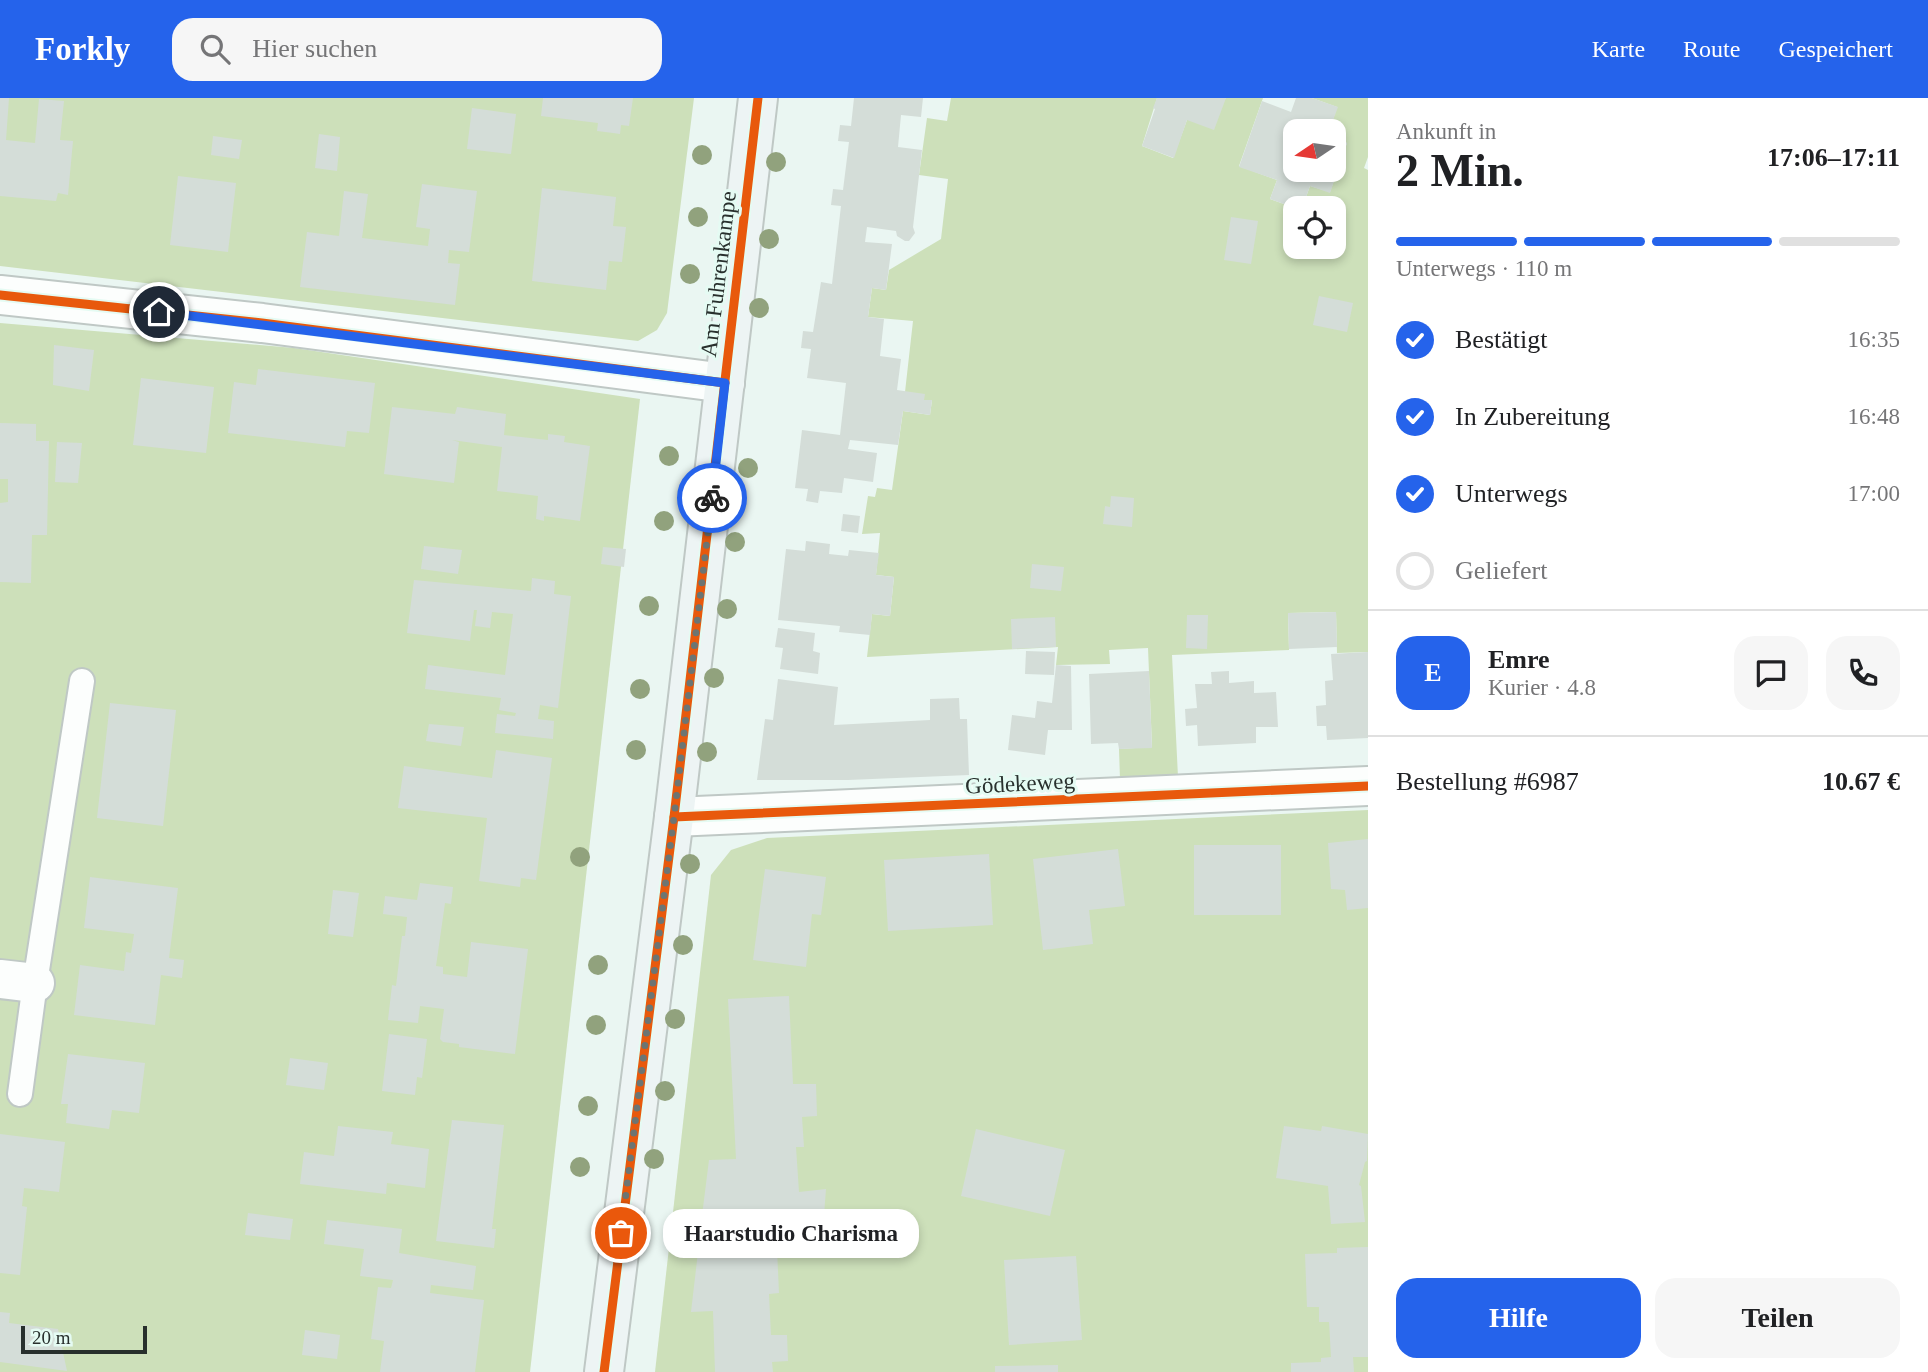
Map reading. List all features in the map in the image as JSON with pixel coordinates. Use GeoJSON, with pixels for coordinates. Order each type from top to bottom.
{"type":"FeatureCollection","features":[{"type":"Feature","properties":{"kind":"street","name":"Am Fuhrenkampe"},"geometry":{"type":"LineString","coordinates":[[604,1372],[674,817],[758,98]]}},
{"type":"Feature","properties":{"kind":"street"},"geometry":{"type":"LineString","coordinates":[[0,295],[262,323],[725,383]]}},
{"type":"Feature","properties":{"kind":"street","name":"Gödekeweg"},"geometry":{"type":"LineString","coordinates":[[674,817],[1368,786]]}},
{"type":"Feature","properties":{"kind":"lane"},"geometry":{"type":"LineString","coordinates":[[20,1094],[17,981],[82,681]]}},
{"type":"Feature","properties":{"kind":"green space"},"geometry":{"type":"Polygon","coordinates":[[[0,98],[694,98],[667,313],[657,330],[638,341],[0,266],[0,98]]]}},
{"type":"Feature","properties":{"kind":"green space"},"geometry":{"type":"Polygon","coordinates":[[[951,98],[1157,98],[1142,146],[1173,158],[1187,120],[1226,98],[1263,98],[1239,166],[1277,180],[1270,199],[1283,204],[1283,259],[1346,259],[1346,196],[1306,196],[1310,186],[1330,192],[1333,182],[1346,182],[1346,119],[1333,119],[1337,107],[1312,98],[1368,98],[1368,157],[1364,168],[1368,170],[1368,652],[1337,653],[1336,612],[1288,613],[1289,650],[1172,655],[1178,777],[1120,779],[1119,749],[1152,747],[1148,648],[1109,650],[1110,664],[1056,665],[1058,647],[867,657],[872,614],[890,616],[894,577],[876,575],[880,533],[862,534],[868,496],[875,497],[877,488],[892,490],[903,411],[930,415],[932,400],[924,400],[905,392],[913,321],[868,317],[872,288],[886,290],[889,270],[941,239],[948,179],[919,175],[927,118],[947,121],[951,98]]]}},
{"type":"Feature","properties":{"kind":"green space"},"geometry":{"type":"Polygon","coordinates":[[[0,323],[294,348],[640,399],[530,1372],[0,1372],[0,323]]]}},
{"type":"Feature","properties":{"kind":"green space"},"geometry":{"type":"Polygon","coordinates":[[[1368,810],[1368,1372],[655,1372],[711,875],[731,850],[767,838],[1368,810]]]}},
{"type":"Feature","properties":{"kind":"building"},"geometry":{"type":"Polygon","coordinates":[[[0,98],[9,98],[6,140],[35,143],[39,99],[64,101],[60,140],[73,141],[68,195],[58,193],[56,201],[0,196],[0,98]]]}},
{"type":"Feature","properties":{"kind":"building"},"geometry":{"type":"Polygon","coordinates":[[[543,98],[633,98],[629,126],[621,125],[620,134],[597,131],[598,123],[541,116],[543,98]]]}},
{"type":"Feature","properties":{"kind":"building"},"geometry":{"type":"Polygon","coordinates":[[[854,98],[923,98],[921,117],[901,115],[898,147],[922,150],[913,227],[915,233],[909,241],[905,241],[897,236],[896,231],[867,227],[865,242],[892,244],[886,290],[872,288],[868,317],[884,319],[880,356],[901,359],[897,390],[925,394],[924,400],[932,400],[930,415],[903,411],[898,445],[850,440],[848,449],[877,453],[873,482],[844,478],[842,493],[820,491],[818,503],[806,501],[808,489],[795,488],[802,430],[840,435],[846,383],[807,378],[811,349],[801,348],[803,331],[813,332],[821,282],[832,284],[841,206],[831,205],[833,189],[843,190],[849,142],[838,141],[840,125],[851,126],[854,98]]]}},
{"type":"Feature","properties":{"kind":"building"},"geometry":{"type":"Polygon","coordinates":[[[1157,98],[1226,98],[1214,130],[1187,120],[1174,158],[1142,146],[1157,98]]]}},
{"type":"Feature","properties":{"kind":"building"},"geometry":{"type":"Polygon","coordinates":[[[1296,98],[1312,98],[1338,107],[1334,119],[1283,119],[1283,182],[1334,182],[1330,193],[1310,186],[1306,196],[1283,196],[1283,204],[1270,199],[1277,180],[1239,167],[1262,101],[1291,112],[1296,98]]]}},
{"type":"Feature","properties":{"kind":"building"},"geometry":{"type":"Polygon","coordinates":[[[472,108],[516,114],[511,154],[467,149],[472,108]]]}},
{"type":"Feature","properties":{"kind":"building"},"geometry":{"type":"Polygon","coordinates":[[[319,134],[340,137],[337,171],[315,168],[319,134]]]}},
{"type":"Feature","properties":{"kind":"building"},"geometry":{"type":"Polygon","coordinates":[[[213,136],[242,140],[239,159],[211,155],[213,136]]]}},
{"type":"Feature","properties":{"kind":"building"},"geometry":{"type":"Polygon","coordinates":[[[178,176],[236,183],[228,252],[170,245],[178,176]]]}},
{"type":"Feature","properties":{"kind":"building"},"geometry":{"type":"Polygon","coordinates":[[[422,184],[477,191],[469,252],[449,250],[448,263],[460,264],[455,305],[300,287],[307,232],[339,236],[344,191],[368,194],[362,238],[428,246],[430,229],[416,227],[422,184]]]}},
{"type":"Feature","properties":{"kind":"building"},"geometry":{"type":"Polygon","coordinates":[[[542,188],[616,197],[613,226],[626,227],[622,262],[609,261],[606,290],[532,281],[542,188]]]}},
{"type":"Feature","properties":{"kind":"building"},"geometry":{"type":"Polygon","coordinates":[[[1231,217],[1258,221],[1251,264],[1224,260],[1231,217]]]}},
{"type":"Feature","properties":{"kind":"building"},"geometry":{"type":"Polygon","coordinates":[[[1319,296],[1353,303],[1347,332],[1313,325],[1319,296]]]}},
{"type":"Feature","properties":{"kind":"building"},"geometry":{"type":"Polygon","coordinates":[[[54,345],[94,350],[89,391],[53,385],[54,345]]]}},
{"type":"Feature","properties":{"kind":"building"},"geometry":{"type":"Polygon","coordinates":[[[258,369],[375,383],[369,433],[347,431],[345,447],[228,433],[234,382],[256,385],[258,369]]]}},
{"type":"Feature","properties":{"kind":"building"},"geometry":{"type":"Polygon","coordinates":[[[141,378],[214,387],[206,453],[133,445],[141,378]]]}},
{"type":"Feature","properties":{"kind":"building"},"geometry":{"type":"Polygon","coordinates":[[[392,407],[455,414],[457,407],[506,414],[504,435],[548,440],[548,434],[565,436],[564,442],[590,446],[580,521],[544,516],[544,521],[536,519],[538,496],[497,491],[502,447],[452,440],[459,442],[454,483],[384,474],[392,407]]]}},
{"type":"Feature","properties":{"kind":"building"},"geometry":{"type":"Polygon","coordinates":[[[0,423],[36,424],[36,441],[49,441],[47,535],[32,535],[31,583],[0,582],[0,503],[8,502],[8,479],[0,479],[0,423]]]}},
{"type":"Feature","properties":{"kind":"building"},"geometry":{"type":"Polygon","coordinates":[[[57,442],[82,443],[78,483],[55,482],[57,442]]]}},
{"type":"Feature","properties":{"kind":"building"},"geometry":{"type":"Polygon","coordinates":[[[1111,496],[1134,498],[1132,527],[1103,524],[1105,506],[1110,507],[1111,496]]]}},
{"type":"Feature","properties":{"kind":"building"},"geometry":{"type":"Polygon","coordinates":[[[843,514],[860,516],[858,533],[841,531],[843,514]]]}},
{"type":"Feature","properties":{"kind":"building"},"geometry":{"type":"Polygon","coordinates":[[[806,541],[830,544],[829,554],[848,556],[849,550],[879,553],[876,575],[894,577],[890,616],[872,614],[870,635],[839,632],[840,626],[778,620],[786,549],[805,551],[806,541]]]}},
{"type":"Feature","properties":{"kind":"building"},"geometry":{"type":"Polygon","coordinates":[[[424,546],[462,550],[458,574],[421,569],[424,546]]]}},
{"type":"Feature","properties":{"kind":"building"},"geometry":{"type":"Polygon","coordinates":[[[603,547],[626,549],[624,567],[601,564],[603,547]]]}},
{"type":"Feature","properties":{"kind":"building"},"geometry":{"type":"Polygon","coordinates":[[[1032,564],[1064,567],[1061,591],[1030,588],[1032,564]]]}},
{"type":"Feature","properties":{"kind":"building"},"geometry":{"type":"Polygon","coordinates":[[[532,578],[555,581],[554,594],[571,596],[558,708],[540,705],[538,719],[554,721],[553,739],[495,733],[497,714],[515,716],[516,713],[499,710],[501,698],[425,689],[428,665],[505,675],[513,614],[492,612],[490,628],[475,626],[477,610],[474,610],[470,641],[407,633],[414,580],[531,591],[532,578]]]}},
{"type":"Feature","properties":{"kind":"building"},"geometry":{"type":"Polygon","coordinates":[[[1336,612],[1337,647],[1289,649],[1288,613],[1336,612]]]}},
{"type":"Feature","properties":{"kind":"building"},"geometry":{"type":"Polygon","coordinates":[[[1187,615],[1208,615],[1207,649],[1186,648],[1187,615]]]}},
{"type":"Feature","properties":{"kind":"building"},"geometry":{"type":"Polygon","coordinates":[[[1055,617],[1056,647],[1012,649],[1011,619],[1055,617]]]}},
{"type":"Feature","properties":{"kind":"building"},"geometry":{"type":"Polygon","coordinates":[[[778,628],[815,633],[813,651],[820,653],[818,674],[780,669],[783,648],[775,647],[778,628]]]}},
{"type":"Feature","properties":{"kind":"building"},"geometry":{"type":"Polygon","coordinates":[[[1026,651],[1055,652],[1054,675],[1025,674],[1026,651]]]}},
{"type":"Feature","properties":{"kind":"building"},"geometry":{"type":"Polygon","coordinates":[[[1368,652],[1368,738],[1327,740],[1326,726],[1317,726],[1316,706],[1326,705],[1325,681],[1333,680],[1331,654],[1368,652]]]}},
{"type":"Feature","properties":{"kind":"building"},"geometry":{"type":"Polygon","coordinates":[[[1056,665],[1071,666],[1072,730],[1048,730],[1045,755],[1008,750],[1012,715],[1035,718],[1037,701],[1052,703],[1056,665]]]}},
{"type":"Feature","properties":{"kind":"building"},"geometry":{"type":"Polygon","coordinates":[[[1149,671],[1152,748],[1119,749],[1118,743],[1091,744],[1089,674],[1149,671]]]}},
{"type":"Feature","properties":{"kind":"building"},"geometry":{"type":"Polygon","coordinates":[[[1229,671],[1229,683],[1254,681],[1254,693],[1276,692],[1278,727],[1256,727],[1256,743],[1198,746],[1197,725],[1186,726],[1185,709],[1197,708],[1195,684],[1212,684],[1211,672],[1229,671]]]}},
{"type":"Feature","properties":{"kind":"building"},"geometry":{"type":"Polygon","coordinates":[[[778,679],[838,687],[834,725],[930,720],[930,699],[959,698],[960,719],[967,719],[969,775],[848,780],[757,780],[765,719],[773,720],[778,679]]]}},
{"type":"Feature","properties":{"kind":"building"},"geometry":{"type":"Polygon","coordinates":[[[110,703],[176,710],[163,826],[97,818],[110,703]]]}},
{"type":"Feature","properties":{"kind":"building"},"geometry":{"type":"Polygon","coordinates":[[[429,724],[464,727],[461,746],[426,741],[429,724]]]}},
{"type":"Feature","properties":{"kind":"building"},"geometry":{"type":"Polygon","coordinates":[[[496,750],[552,758],[536,880],[521,878],[520,887],[479,881],[487,818],[398,808],[404,766],[492,778],[496,750]]]}},
{"type":"Feature","properties":{"kind":"building"},"geometry":{"type":"Polygon","coordinates":[[[1368,839],[1368,908],[1347,910],[1345,890],[1331,889],[1328,843],[1368,839]]]}},
{"type":"Feature","properties":{"kind":"building"},"geometry":{"type":"Polygon","coordinates":[[[1194,845],[1281,845],[1281,915],[1194,915],[1194,845]]]}},
{"type":"Feature","properties":{"kind":"building"},"geometry":{"type":"Polygon","coordinates":[[[1118,849],[1125,906],[1089,910],[1093,944],[1043,950],[1033,859],[1118,849]]]}},
{"type":"Feature","properties":{"kind":"building"},"geometry":{"type":"Polygon","coordinates":[[[989,854],[993,925],[888,931],[884,860],[989,854]]]}},
{"type":"Feature","properties":{"kind":"building"},"geometry":{"type":"Polygon","coordinates":[[[765,869],[826,877],[821,915],[812,914],[806,967],[753,960],[765,869]]]}},
{"type":"Feature","properties":{"kind":"building"},"geometry":{"type":"Polygon","coordinates":[[[90,877],[178,888],[169,958],[184,960],[182,978],[161,975],[155,1025],[74,1015],[80,965],[124,971],[126,952],[131,953],[134,934],[84,928],[90,877]]]}},
{"type":"Feature","properties":{"kind":"building"},"geometry":{"type":"Polygon","coordinates":[[[420,883],[453,887],[451,904],[445,903],[436,966],[443,967],[443,974],[467,977],[471,942],[528,949],[515,1054],[459,1047],[459,1044],[443,1042],[440,1039],[444,1009],[420,1006],[418,1023],[388,1020],[392,985],[396,986],[407,917],[383,914],[385,896],[417,900],[420,883]]]}},
{"type":"Feature","properties":{"kind":"building"},"geometry":{"type":"Polygon","coordinates":[[[333,890],[359,893],[353,937],[328,934],[333,890]]]}},
{"type":"Feature","properties":{"kind":"building"},"geometry":{"type":"Polygon","coordinates":[[[789,996],[793,1084],[816,1084],[817,1116],[802,1117],[804,1147],[796,1147],[799,1192],[826,1189],[824,1215],[772,1216],[779,1293],[769,1294],[771,1335],[787,1335],[788,1361],[772,1362],[773,1372],[715,1372],[713,1311],[691,1312],[698,1252],[701,1252],[700,1232],[709,1160],[736,1159],[728,999],[789,996]]]}},
{"type":"Feature","properties":{"kind":"building"},"geometry":{"type":"Polygon","coordinates":[[[389,1034],[427,1039],[422,1078],[417,1077],[415,1095],[382,1091],[389,1034]]]}},
{"type":"Feature","properties":{"kind":"building"},"geometry":{"type":"Polygon","coordinates":[[[68,1054],[145,1063],[139,1113],[112,1110],[109,1129],[66,1123],[68,1104],[61,1104],[68,1054]]]}},
{"type":"Feature","properties":{"kind":"building"},"geometry":{"type":"Polygon","coordinates":[[[290,1058],[328,1063],[324,1090],[286,1085],[290,1058]]]}},
{"type":"Feature","properties":{"kind":"building"},"geometry":{"type":"Polygon","coordinates":[[[452,1120],[504,1125],[492,1229],[496,1229],[494,1248],[436,1241],[452,1120]]]}},
{"type":"Feature","properties":{"kind":"building"},"geometry":{"type":"Polygon","coordinates":[[[338,1126],[393,1132],[391,1144],[429,1149],[425,1188],[387,1183],[386,1194],[300,1184],[304,1152],[334,1156],[338,1126]]]}},
{"type":"Feature","properties":{"kind":"building"},"geometry":{"type":"Polygon","coordinates":[[[1284,1126],[1321,1131],[1322,1126],[1368,1134],[1367,1161],[1359,1185],[1365,1222],[1331,1224],[1328,1186],[1276,1178],[1284,1126]]]}},
{"type":"Feature","properties":{"kind":"building"},"geometry":{"type":"Polygon","coordinates":[[[976,1129],[1065,1150],[1050,1216],[961,1196],[976,1129]]]}},
{"type":"Feature","properties":{"kind":"building"},"geometry":{"type":"Polygon","coordinates":[[[0,1134],[65,1142],[59,1192],[24,1188],[22,1206],[27,1207],[20,1275],[0,1273],[0,1134]]]}},
{"type":"Feature","properties":{"kind":"building"},"geometry":{"type":"Polygon","coordinates":[[[248,1213],[293,1219],[290,1240],[245,1235],[248,1213]]]}},
{"type":"Feature","properties":{"kind":"building"},"geometry":{"type":"Polygon","coordinates":[[[327,1220],[402,1229],[399,1253],[476,1266],[473,1290],[431,1285],[430,1293],[484,1300],[475,1372],[380,1372],[384,1341],[371,1339],[378,1287],[391,1288],[393,1280],[360,1276],[364,1249],[324,1244],[327,1220]]]}},
{"type":"Feature","properties":{"kind":"building"},"geometry":{"type":"Polygon","coordinates":[[[1368,1247],[1368,1357],[1353,1357],[1354,1372],[1291,1372],[1291,1363],[1321,1362],[1321,1358],[1331,1357],[1329,1322],[1319,1322],[1319,1307],[1307,1307],[1305,1254],[1337,1253],[1337,1248],[1368,1247]]]}},
{"type":"Feature","properties":{"kind":"building"},"geometry":{"type":"Polygon","coordinates":[[[1076,1256],[1082,1340],[1009,1345],[1004,1260],[1076,1256]]]}},
{"type":"Feature","properties":{"kind":"building"},"geometry":{"type":"Polygon","coordinates":[[[0,1312],[10,1313],[9,1323],[58,1329],[67,1371],[0,1362],[0,1312]]]}},
{"type":"Feature","properties":{"kind":"building"},"geometry":{"type":"Polygon","coordinates":[[[305,1330],[340,1335],[337,1359],[302,1355],[305,1330]]]}},
{"type":"Feature","properties":{"kind":"building"},"geometry":{"type":"Polygon","coordinates":[[[1058,1365],[1058,1372],[995,1372],[995,1366],[1058,1365]]]}},
{"type":"Feature","properties":{"kind":"cycle path"},"geometry":{"type":"LineString","coordinates":[[604,1372],[674,817],[758,98]]}},
{"type":"Feature","properties":{"kind":"cycle path"},"geometry":{"type":"LineString","coordinates":[[0,295],[262,323],[725,383]]}},
{"type":"Feature","properties":{"kind":"cycle path"},"geometry":{"type":"LineString","coordinates":[[674,817],[1368,786]]}},
{"type":"Feature","properties":{"kind":"way so far"},"geometry":{"type":"LineString","coordinates":[[621,1233],[712,498]]}},
{"type":"Feature","properties":{"kind":"place","name":"Haarstudio Charisma"},"geometry":{"type":"Point","coordinates":[621,1233]}},
{"type":"Feature","properties":{"kind":"route"},"geometry":{"type":"LineString","coordinates":[[159,312],[725,383],[712,498]]}}]}
